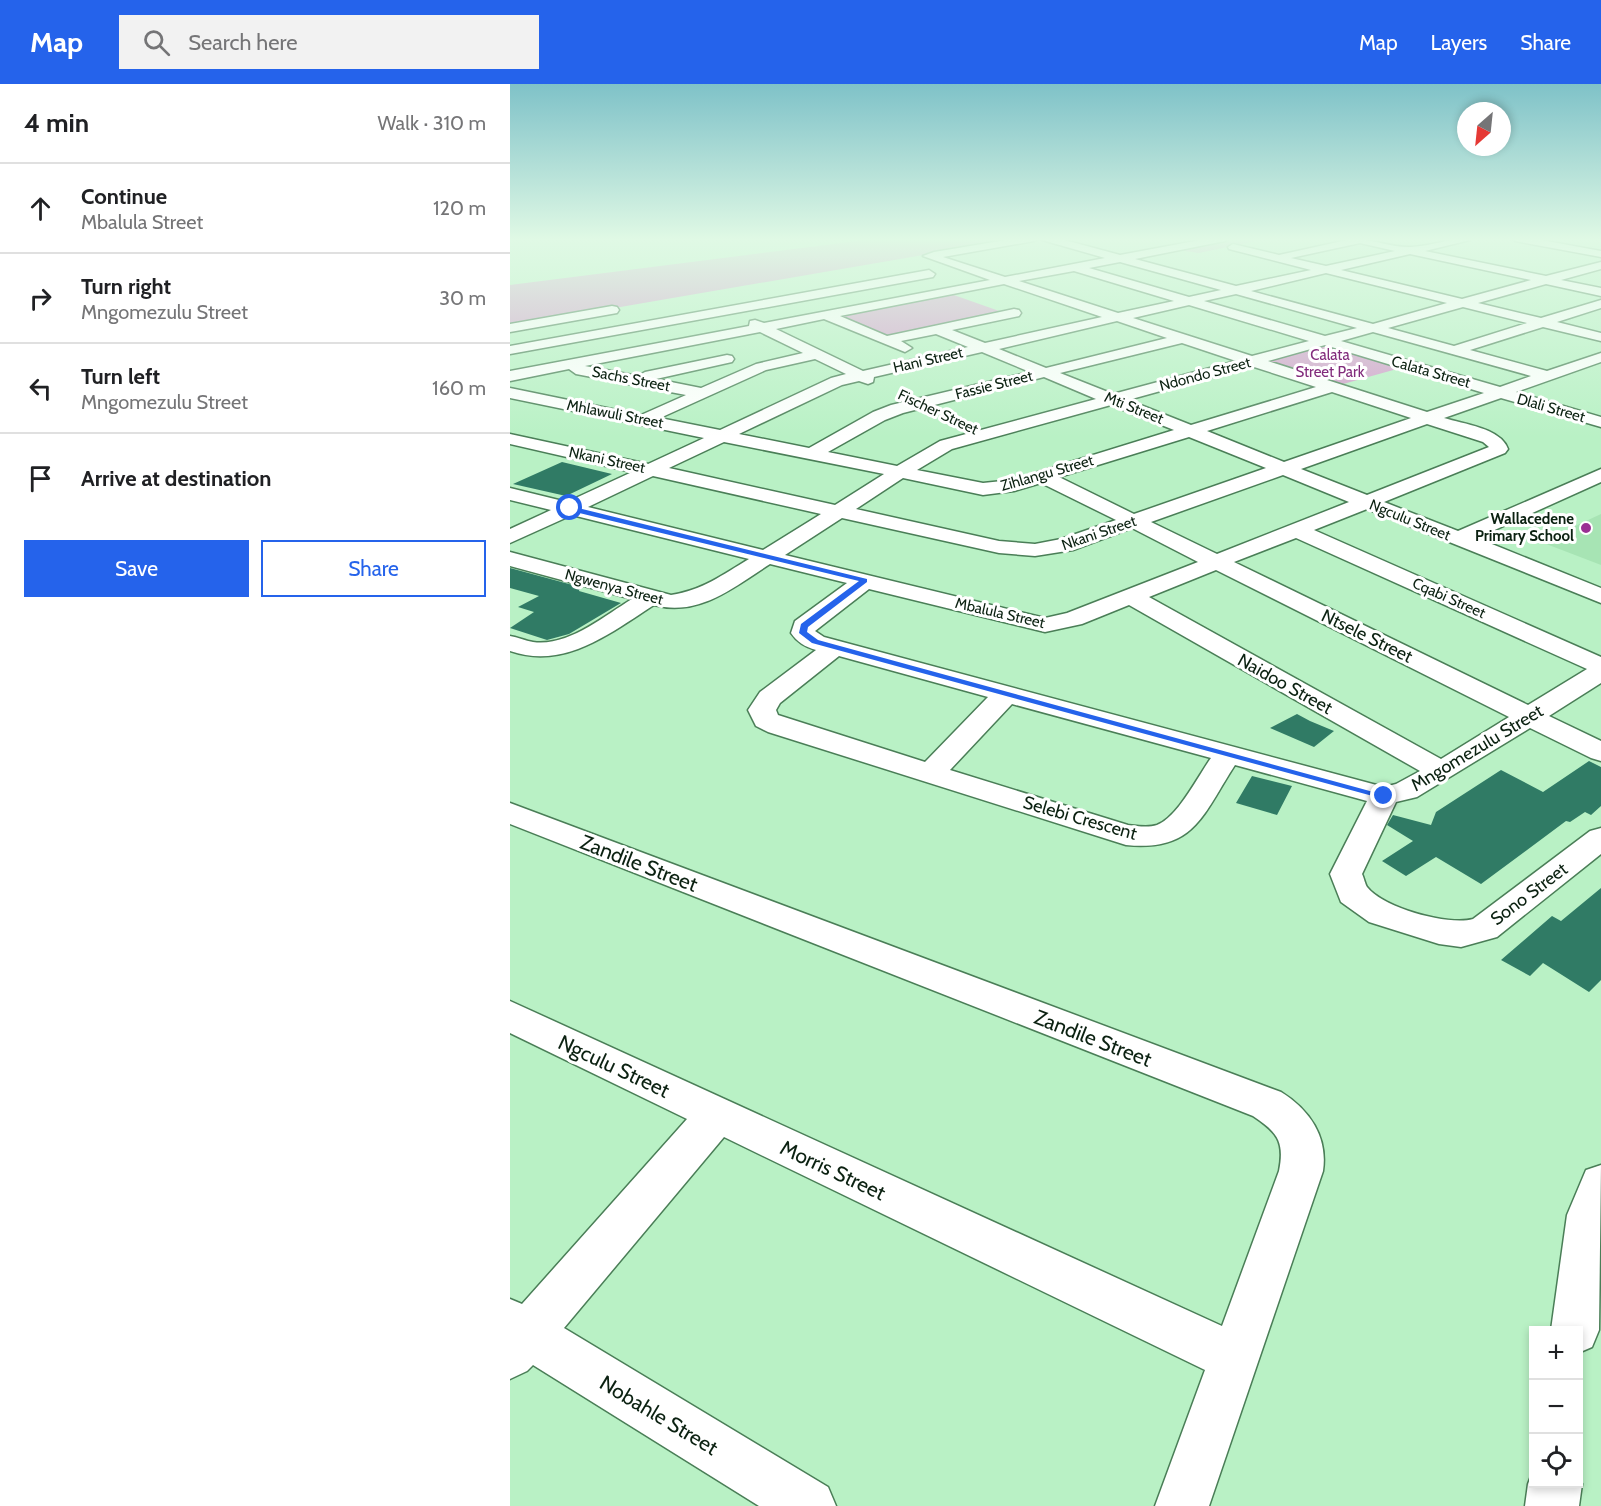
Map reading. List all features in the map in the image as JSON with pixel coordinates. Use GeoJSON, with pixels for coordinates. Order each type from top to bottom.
{"type":"FeatureCollection","features":[{"type":"Feature","properties":{"kind":"street","name":"Fischer Street"},"geometry":{"type":"LineString","coordinates":[[713,304],[947,416]]}},
{"type":"Feature","properties":{"kind":"street"},"geometry":{"type":"LineString","coordinates":[[510,350],[757,304]]}},
{"type":"Feature","properties":{"kind":"street"},"geometry":{"type":"LineString","coordinates":[[510,376],[880,304]]}},
{"type":"Feature","properties":{"kind":"street"},"geometry":{"type":"LineString","coordinates":[[988,304],[1060,330]]}},
{"type":"Feature","properties":{"kind":"street"},"geometry":{"type":"LineString","coordinates":[[1079,304],[1430,419]]}},
{"type":"Feature","properties":{"kind":"street","name":"Hani Street"},"geometry":{"type":"LineString","coordinates":[[510,537],[822,386],[859,375],[1173,304]]}},
{"type":"Feature","properties":{"kind":"street","name":"Calata Street"},"geometry":{"type":"LineString","coordinates":[[1200,304],[1500,393]]}},
{"type":"Feature","properties":{"kind":"street"},"geometry":{"type":"LineString","coordinates":[[1289,304],[1548,376]]}},
{"type":"Feature","properties":{"kind":"street"},"geometry":{"type":"LineString","coordinates":[[1303,308],[1319,304]]}},
{"type":"Feature","properties":{"kind":"street","name":"Ndondo Street"},"geometry":{"type":"LineString","coordinates":[[838,511],[938,449],[985,434],[1458,304]]}},
{"type":"Feature","properties":{"kind":"street"},"geometry":{"type":"LineString","coordinates":[[1469,304],[1601,337]]}},
{"type":"Feature","properties":{"kind":"street"},"geometry":{"type":"LineString","coordinates":[[1455,350],[1600,304]]}},
{"type":"Feature","properties":{"kind":"street"},"geometry":{"type":"LineString","coordinates":[[510,328],[626,308]]}},
{"type":"Feature","properties":{"kind":"street"},"geometry":{"type":"LineString","coordinates":[[825,315],[929,359]]}},
{"type":"Feature","properties":{"kind":"street"},"geometry":{"type":"LineString","coordinates":[[886,340],[936,329],[1023,316]]}},
{"type":"Feature","properties":{"kind":"street","name":"Mti Street"},"geometry":{"type":"LineString","coordinates":[[936,329],[1286,470]]}},
{"type":"Feature","properties":{"kind":"street","name":"Fassie Street"},"geometry":{"type":"LineString","coordinates":[[812,454],[879,416],[920,403],[1184,338]]}},
{"type":"Feature","properties":{"kind":"street"},"geometry":{"type":"LineString","coordinates":[[695,340],[752,371]]}},
{"type":"Feature","properties":{"kind":"street"},"geometry":{"type":"LineString","coordinates":[[643,420],[761,367],[818,354]]}},
{"type":"Feature","properties":{"kind":"street"},"geometry":{"type":"LineString","coordinates":[[632,380],[727,359]]}},
{"type":"Feature","properties":{"kind":"street","name":"Nkani Street"},"geometry":{"type":"LineString","coordinates":[[510,439],[999,547],[1035,550],[1065,545],[1598,360]]}},
{"type":"Feature","properties":{"kind":"street","name":"Sachs Street"},"geometry":{"type":"LineString","coordinates":[[560,366],[703,393]]}},
{"type":"Feature","properties":{"kind":"street","name":"Zihlangu Street"},"geometry":{"type":"LineString","coordinates":[[721,435],[983,489],[1002,488],[1333,387]]}},
{"type":"Feature","properties":{"kind":"street","name":"Mhlawuli Street"},"geometry":{"type":"LineString","coordinates":[[510,393],[721,435]]}},
{"type":"Feature","properties":{"kind":"street","name":"Dlali Street"},"geometry":{"type":"LineString","coordinates":[[1500,393],[1601,422]]}},
{"type":"Feature","properties":{"kind":"street","name":"Mbalula Street"},"geometry":{"type":"LineString","coordinates":[[510,494],[1045,625],[1074,619],[1499,449],[1497,442],[1489,438],[1430,419]]}},
{"type":"Feature","properties":{"kind":"street","name":"Fischer Street"},"geometry":{"type":"LineString","coordinates":[[966,425],[985,434]]}},
{"type":"Feature","properties":{"kind":"street","name":"Ngculu Street"},"geometry":{"type":"LineString","coordinates":[[1286,470],[1601,596]]}},
{"type":"Feature","properties":{"kind":"street"},"geometry":{"type":"LineString","coordinates":[[1458,539],[1601,475]]}},
{"type":"Feature","properties":{"kind":"street","name":"Ntsele Street"},"geometry":{"type":"LineString","coordinates":[[1042,476],[1601,752]]}},
{"type":"Feature","properties":{"kind":"street","name":"Ngwenya Street"},"geometry":{"type":"LineString","coordinates":[[510,559],[671,602],[698,598],[838,511]]}},
{"type":"Feature","properties":{"kind":"street","name":"Cqabi Street"},"geometry":{"type":"LineString","coordinates":[[1298,531],[1601,666]]}},
{"type":"Feature","properties":{"kind":"street"},"geometry":{"type":"LineString","coordinates":[[865,580],[804,626],[803,633],[806,637],[835,647],[1384,796]]}},
{"type":"Feature","properties":{"kind":"street"},"geometry":{"type":"LineString","coordinates":[[510,643],[537,650],[564,646],[650,597]]}},
{"type":"Feature","properties":{"kind":"street","name":"Naidoo Street"},"geometry":{"type":"LineString","coordinates":[[1130,597],[1441,771]]}},
{"type":"Feature","properties":{"kind":"street","name":"Selebi Crescent"},"geometry":{"type":"LineString","coordinates":[[835,647],[769,698],[762,710],[766,720],[778,726],[1126,835],[1164,834],[1182,824],[1228,754]]}},
{"type":"Feature","properties":{"kind":"street","name":"Mngomezulu Street"},"geometry":{"type":"LineString","coordinates":[[1384,796],[1406,791],[1441,771],[1601,672]]}},
{"type":"Feature","properties":{"kind":"street"},"geometry":{"type":"LineString","coordinates":[[930,773],[1006,694]]}},
{"type":"Feature","properties":{"kind":"street","name":"Sono Street"},"geometry":{"type":"LineString","coordinates":[[1384,796],[1346,874],[1347,884],[1353,894],[1381,914],[1439,932],[1461,935],[1485,928],[1601,838]]}},
{"type":"Feature","properties":{"kind":"street","name":"Zandile Street"},"geometry":{"type":"LineString","coordinates":[[510,813],[1267,1104],[1292,1123],[1300,1135],[1304,1160],[1182,1506]]}},
{"type":"Feature","properties":{"kind":"street","name":"Ngculu Street"},"geometry":{"type":"LineString","coordinates":[[510,1016],[718,1115]]}},
{"type":"Feature","properties":{"kind":"street"},"geometry":{"type":"LineString","coordinates":[[516,1337],[718,1115]]}},
{"type":"Feature","properties":{"kind":"street","name":"Morris Street"},"geometry":{"type":"LineString","coordinates":[[718,1115],[1235,1358]]}},
{"type":"Feature","properties":{"kind":"street"},"geometry":{"type":"LineString","coordinates":[[1575,1326],[1589,1215],[1601,1184]]}},
{"type":"Feature","properties":{"kind":"street","name":"Nobahle Street"},"geometry":{"type":"LineString","coordinates":[[516,1337],[809,1506]]}},
{"type":"Feature","properties":{"kind":"street"},"geometry":{"type":"LineString","coordinates":[[1552,1506],[1554,1488]]}},
{"type":"Feature","properties":{"kind":"shaded area","name":"Wallacedene Primary School"},"geometry":{"type":"Polygon","coordinates":[[[1601,514],[1601,565],[1541,542],[1601,514]]]}},
{"type":"Feature","properties":{"kind":"green space"},"geometry":{"type":"Polygon","coordinates":[[[510,304],[636,304],[510,326],[510,304]]]}},
{"type":"Feature","properties":{"kind":"green space"},"geometry":{"type":"Polygon","coordinates":[[[897,304],[980,304],[1002,312],[891,336],[884,336],[837,316],[897,304]]]}},
{"type":"Feature","properties":{"kind":"green space","name":"Calata Street Park"},"geometry":{"type":"Polygon","coordinates":[[[1326,345],[1404,367],[1336,386],[1270,364],[1266,360],[1326,345]]]}},
{"type":"Feature","properties":{"kind":"building"},"geometry":{"type":"Polygon","coordinates":[[[562,462],[612,474],[566,496],[513,484],[562,462]]]}},
{"type":"Feature","properties":{"kind":"building"},"geometry":{"type":"Polygon","coordinates":[[[510,568],[580,587],[579,591],[621,603],[569,634],[547,640],[510,628],[534,612],[518,607],[539,596],[510,588],[510,568]]]}},
{"type":"Feature","properties":{"kind":"building"},"geometry":{"type":"Polygon","coordinates":[[[1297,714],[1334,731],[1314,747],[1270,728],[1297,714]]]}},
{"type":"Feature","properties":{"kind":"building"},"geometry":{"type":"Polygon","coordinates":[[[1589,761],[1601,767],[1601,806],[1591,815],[1585,812],[1570,822],[1566,821],[1481,884],[1436,857],[1406,876],[1382,861],[1413,841],[1387,825],[1393,815],[1431,825],[1436,812],[1501,770],[1543,792],[1589,761]]]}},
{"type":"Feature","properties":{"kind":"building"},"geometry":{"type":"Polygon","coordinates":[[[1252,776],[1292,786],[1277,815],[1236,803],[1252,776]]]}},
{"type":"Feature","properties":{"kind":"building"},"geometry":{"type":"Polygon","coordinates":[[[1601,888],[1601,980],[1589,992],[1543,963],[1530,976],[1501,960],[1552,916],[1561,921],[1601,888]]]}},
{"type":"Feature","properties":{"kind":"place","name":"Wallacedene Primary School"},"geometry":{"type":"Point","coordinates":[1586,528]}},
{"type":"Feature","properties":{"kind":"route"},"geometry":{"type":"LineString","coordinates":[[570,508],[865,580],[804,626],[803,633],[815,642],[1384,796]]}}]}
